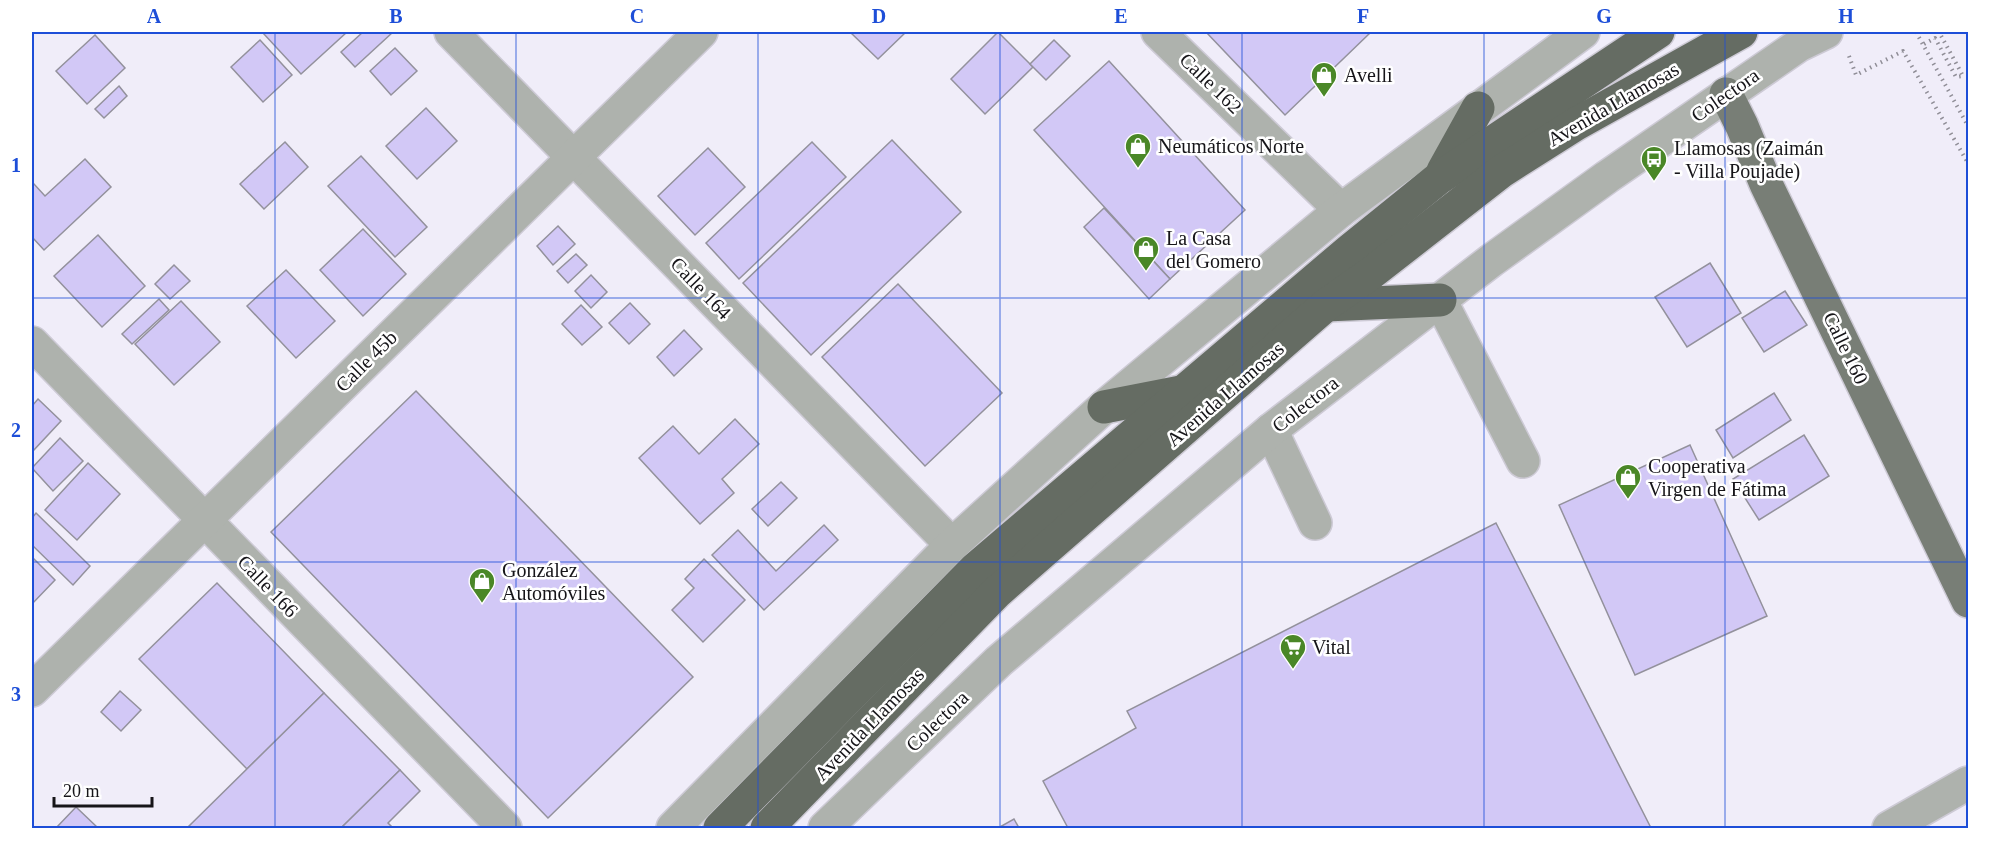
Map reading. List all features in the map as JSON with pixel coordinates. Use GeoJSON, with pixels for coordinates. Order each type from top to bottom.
{"type":"FeatureCollection","features":[{"type":"Feature","properties":{"kind":"highway","name":"Avenida Llamosas"},"geometry":{"type":"LineString","coordinates":[[719,828],[975,569],[1350,250],[1439,178],[1658,32]]}},
{"type":"Feature","properties":{"kind":"highway","name":"Avenida Llamosas"},"geometry":{"type":"LineString","coordinates":[[766,828],[997,592],[1326,305],[1370,274],[1502,171],[1576,124],[1741,32]]}},
{"type":"Feature","properties":{"kind":"highway"},"geometry":{"type":"LineString","coordinates":[[1439,178],[1478,108]]}},
{"type":"Feature","properties":{"kind":"highway"},"geometry":{"type":"LineString","coordinates":[[1326,305],[1440,300]]}},
{"type":"Feature","properties":{"kind":"highway"},"geometry":{"type":"LineString","coordinates":[[1104,407],[1183,392]]}},
{"type":"Feature","properties":{"kind":"main road","name":"Calle 160"},"geometry":{"type":"LineString","coordinates":[[1726,94],[1766,184],[1968,601]]}},
{"type":"Feature","properties":{"kind":"street","name":"Calle 164"},"geometry":{"type":"LineString","coordinates":[[451,32],[952,545]]}},
{"type":"Feature","properties":{"kind":"street","name":"Calle 45b"},"geometry":{"type":"LineString","coordinates":[[32,690],[701,32]]}},
{"type":"Feature","properties":{"kind":"street","name":"Calle 162"},"geometry":{"type":"LineString","coordinates":[[1158,32],[1341,210]]}},
{"type":"Feature","properties":{"kind":"street"},"geometry":{"type":"LineString","coordinates":[[673,828],[952,545],[1104,407],[1341,210],[1583,32]]}},
{"type":"Feature","properties":{"kind":"street","name":"Colectora"},"geometry":{"type":"LineString","coordinates":[[825,828],[999,661],[1271,429],[1569,205],[1726,94],[1799,45],[1826,32]]}},
{"type":"Feature","properties":{"kind":"street"},"geometry":{"type":"LineString","coordinates":[[1440,300],[1523,461]]}},
{"type":"Feature","properties":{"kind":"street","name":"Calle 166"},"geometry":{"type":"LineString","coordinates":[[32,343],[505,828]]}},
{"type":"Feature","properties":{"kind":"street"},"geometry":{"type":"LineString","coordinates":[[1271,429],[1315,523]]}},
{"type":"Feature","properties":{"kind":"street"},"geometry":{"type":"LineString","coordinates":[[1889,828],[1968,783]]}},
{"type":"Feature","properties":{"kind":"street"},"geometry":{"type":"LineString","coordinates":[[702,799],[719,828]]}},
{"type":"Feature","properties":{"kind":"path"},"geometry":{"type":"LineString","coordinates":[[1916,32],[1968,126]]}},
{"type":"Feature","properties":{"kind":"path"},"geometry":{"type":"LineString","coordinates":[[1924,44],[1935,38],[1956,77],[1963,76],[1939,32]]}},
{"type":"Feature","properties":{"kind":"path"},"geometry":{"type":"LineString","coordinates":[[1848,56],[1856,75],[1903,51],[1968,163]]}},
{"type":"Feature","properties":{"kind":"building"},"geometry":{"type":"Polygon","coordinates":[[[347,32],[301,74],[263,33],[347,32]]]}},
{"type":"Feature","properties":{"kind":"building"},"geometry":{"type":"Polygon","coordinates":[[[363,32],[393,32],[355,67],[341,52],[363,32]]]}},
{"type":"Feature","properties":{"kind":"building"},"geometry":{"type":"Polygon","coordinates":[[[850,32],[906,32],[878,59],[850,32]]]}},
{"type":"Feature","properties":{"kind":"building"},"geometry":{"type":"Polygon","coordinates":[[[998,32],[1033,67],[985,114],[951,79],[998,32]]]}},
{"type":"Feature","properties":{"kind":"building"},"geometry":{"type":"Polygon","coordinates":[[[1206,32],[1371,32],[1285,115],[1206,32]]]}},
{"type":"Feature","properties":{"kind":"building"},"geometry":{"type":"Polygon","coordinates":[[[95,35],[125,68],[87,104],[56,71],[95,35]]]}},
{"type":"Feature","properties":{"kind":"building"},"geometry":{"type":"Polygon","coordinates":[[[260,40],[292,75],[263,102],[231,67],[260,40]]]}},
{"type":"Feature","properties":{"kind":"building"},"geometry":{"type":"Polygon","coordinates":[[[1054,40],[1070,56],[1046,80],[1030,64],[1054,40]]]}},
{"type":"Feature","properties":{"kind":"building"},"geometry":{"type":"Polygon","coordinates":[[[395,48],[417,71],[391,95],[370,71],[395,48]]]}},
{"type":"Feature","properties":{"kind":"building","name":"Neumáticos Norte"},"geometry":{"type":"Polygon","coordinates":[[[1109,61],[1245,210],[1170,279],[1034,130],[1109,61]]]}},
{"type":"Feature","properties":{"kind":"building"},"geometry":{"type":"Polygon","coordinates":[[[119,86],[127,96],[104,118],[95,109],[119,86]]]}},
{"type":"Feature","properties":{"kind":"building"},"geometry":{"type":"Polygon","coordinates":[[[426,108],[457,141],[417,179],[386,146],[426,108]]]}},
{"type":"Feature","properties":{"kind":"building"},"geometry":{"type":"Polygon","coordinates":[[[892,140],[961,212],[811,355],[743,283],[892,140]]]}},
{"type":"Feature","properties":{"kind":"building"},"geometry":{"type":"Polygon","coordinates":[[[285,142],[308,167],[264,209],[240,184],[285,142]]]}},
{"type":"Feature","properties":{"kind":"building"},"geometry":{"type":"Polygon","coordinates":[[[812,142],[846,177],[739,279],[706,243],[812,142]]]}},
{"type":"Feature","properties":{"kind":"building"},"geometry":{"type":"Polygon","coordinates":[[[708,148],[745,187],[695,235],[658,196],[708,148]]]}},
{"type":"Feature","properties":{"kind":"building"},"geometry":{"type":"Polygon","coordinates":[[[361,156],[427,227],[395,257],[328,186],[361,156]]]}},
{"type":"Feature","properties":{"kind":"building"},"geometry":{"type":"Polygon","coordinates":[[[85,159],[111,187],[44,250],[32,237],[32,186],[34,184],[45,196],[85,159]]]}},
{"type":"Feature","properties":{"kind":"building"},"geometry":{"type":"Polygon","coordinates":[[[1104,208],[1170,279],[1149,299],[1084,227],[1104,208]]]}},
{"type":"Feature","properties":{"kind":"building"},"geometry":{"type":"Polygon","coordinates":[[[558,226],[575,244],[553,265],[537,246],[558,226]]]}},
{"type":"Feature","properties":{"kind":"building"},"geometry":{"type":"Polygon","coordinates":[[[363,229],[406,274],[363,316],[320,270],[363,229]]]}},
{"type":"Feature","properties":{"kind":"building"},"geometry":{"type":"Polygon","coordinates":[[[98,235],[145,286],[102,327],[54,276],[98,235]]]}},
{"type":"Feature","properties":{"kind":"building"},"geometry":{"type":"Polygon","coordinates":[[[576,254],[587,265],[568,283],[557,271],[576,254]]]}},
{"type":"Feature","properties":{"kind":"building"},"geometry":{"type":"Polygon","coordinates":[[[1710,263],[1741,313],[1687,347],[1655,297],[1710,263]]]}},
{"type":"Feature","properties":{"kind":"building"},"geometry":{"type":"Polygon","coordinates":[[[174,265],[190,281],[170,299],[155,284],[174,265]]]}},
{"type":"Feature","properties":{"kind":"building"},"geometry":{"type":"Polygon","coordinates":[[[286,270],[335,321],[296,358],[247,306],[286,270]]]}},
{"type":"Feature","properties":{"kind":"building"},"geometry":{"type":"Polygon","coordinates":[[[591,275],[607,292],[591,308],[575,291],[591,275]]]}},
{"type":"Feature","properties":{"kind":"building"},"geometry":{"type":"Polygon","coordinates":[[[898,284],[1002,393],[925,466],[822,357],[898,284]]]}},
{"type":"Feature","properties":{"kind":"building"},"geometry":{"type":"Polygon","coordinates":[[[1785,291],[1807,325],[1764,352],[1742,318],[1785,291]]]}},
{"type":"Feature","properties":{"kind":"building"},"geometry":{"type":"Polygon","coordinates":[[[159,299],[169,310],[132,344],[122,334],[159,299]]]}},
{"type":"Feature","properties":{"kind":"building"},"geometry":{"type":"Polygon","coordinates":[[[181,301],[220,342],[174,385],[135,344],[181,301]]]}},
{"type":"Feature","properties":{"kind":"building"},"geometry":{"type":"Polygon","coordinates":[[[630,303],[650,324],[629,344],[609,323],[630,303]]]}},
{"type":"Feature","properties":{"kind":"building"},"geometry":{"type":"Polygon","coordinates":[[[581,305],[602,327],[582,345],[562,324],[581,305]]]}},
{"type":"Feature","properties":{"kind":"building"},"geometry":{"type":"Polygon","coordinates":[[[684,330],[702,349],[674,376],[657,357],[684,330]]]}},
{"type":"Feature","properties":{"kind":"building","name":"González Automóviles"},"geometry":{"type":"Polygon","coordinates":[[[416,391],[693,677],[548,818],[271,532],[416,391]]]}},
{"type":"Feature","properties":{"kind":"building"},"geometry":{"type":"Polygon","coordinates":[[[1774,393],[1791,420],[1733,458],[1716,430],[1774,393]]]}},
{"type":"Feature","properties":{"kind":"building"},"geometry":{"type":"Polygon","coordinates":[[[38,399],[61,421],[32,452],[32,406],[38,399]]]}},
{"type":"Feature","properties":{"kind":"building"},"geometry":{"type":"Polygon","coordinates":[[[735,419],[759,444],[722,479],[734,493],[700,524],[639,458],[673,426],[699,454],[735,419]]]}},
{"type":"Feature","properties":{"kind":"building"},"geometry":{"type":"Polygon","coordinates":[[[1804,435],[1829,476],[1759,520],[1733,479],[1804,435]]]}},
{"type":"Feature","properties":{"kind":"building"},"geometry":{"type":"Polygon","coordinates":[[[60,438],[83,461],[53,491],[32,468],[60,438]]]}},
{"type":"Feature","properties":{"kind":"building"},"geometry":{"type":"Polygon","coordinates":[[[1690,445],[1767,616],[1635,675],[1559,505],[1690,445]]]}},
{"type":"Feature","properties":{"kind":"building"},"geometry":{"type":"Polygon","coordinates":[[[88,463],[120,494],[77,540],[45,510],[88,463]]]}},
{"type":"Feature","properties":{"kind":"building"},"geometry":{"type":"Polygon","coordinates":[[[781,482],[797,498],[768,526],[752,509],[781,482]]]}},
{"type":"Feature","properties":{"kind":"building"},"geometry":{"type":"Polygon","coordinates":[[[36,513],[90,566],[73,585],[32,545],[32,518],[36,513]]]}},
{"type":"Feature","properties":{"kind":"building"},"geometry":{"type":"Polygon","coordinates":[[[1496,523],[1651,828],[1068,828],[1043,781],[1136,728],[1127,711],[1496,523]]]}},
{"type":"Feature","properties":{"kind":"building"},"geometry":{"type":"Polygon","coordinates":[[[824,525],[838,540],[764,610],[712,555],[738,530],[776,571],[824,525]]]}},
{"type":"Feature","properties":{"kind":"building"},"geometry":{"type":"Polygon","coordinates":[[[32,557],[55,580],[32,604],[32,557]]]}},
{"type":"Feature","properties":{"kind":"building"},"geometry":{"type":"Polygon","coordinates":[[[704,559],[745,600],[703,642],[672,610],[694,588],[685,579],[704,559]]]}},
{"type":"Feature","properties":{"kind":"building"},"geometry":{"type":"Polygon","coordinates":[[[217,583],[324,693],[247,769],[139,659],[217,583]]]}},
{"type":"Feature","properties":{"kind":"building"},"geometry":{"type":"Polygon","coordinates":[[[120,691],[141,710],[121,731],[101,712],[120,691]]]}},
{"type":"Feature","properties":{"kind":"building"},"geometry":{"type":"Polygon","coordinates":[[[324,693],[400,770],[341,828],[187,828],[324,693]]]}},
{"type":"Feature","properties":{"kind":"building"},"geometry":{"type":"Polygon","coordinates":[[[400,770],[420,791],[388,823],[393,828],[341,828],[400,770]]]}},
{"type":"Feature","properties":{"kind":"building"},"geometry":{"type":"Polygon","coordinates":[[[76,807],[98,828],[56,828],[76,807]]]}},
{"type":"Feature","properties":{"kind":"building"},"geometry":{"type":"Polygon","coordinates":[[[1014,819],[1019,828],[998,828],[1014,819]]]}},
{"type":"Feature","properties":{"kind":"place","name":"Avelli"},"geometry":{"type":"Point","coordinates":[1324,98]}},
{"type":"Feature","properties":{"kind":"place","name":"Neumáticos Norte"},"geometry":{"type":"Point","coordinates":[1138,169]}},
{"type":"Feature","properties":{"kind":"place","name":"Llamosas (Zaimán - Villa Poujade)"},"geometry":{"type":"Point","coordinates":[1654,182]}},
{"type":"Feature","properties":{"kind":"place","name":"La Casa del Gomero"},"geometry":{"type":"Point","coordinates":[1146,272]}},
{"type":"Feature","properties":{"kind":"place","name":"Cooperativa Virgen de Fátima"},"geometry":{"type":"Point","coordinates":[1628,500]}},
{"type":"Feature","properties":{"kind":"place","name":"González Automóviles"},"geometry":{"type":"Point","coordinates":[482,604]}},
{"type":"Feature","properties":{"kind":"place","name":"Vital"},"geometry":{"type":"Point","coordinates":[1293,670]}}]}
